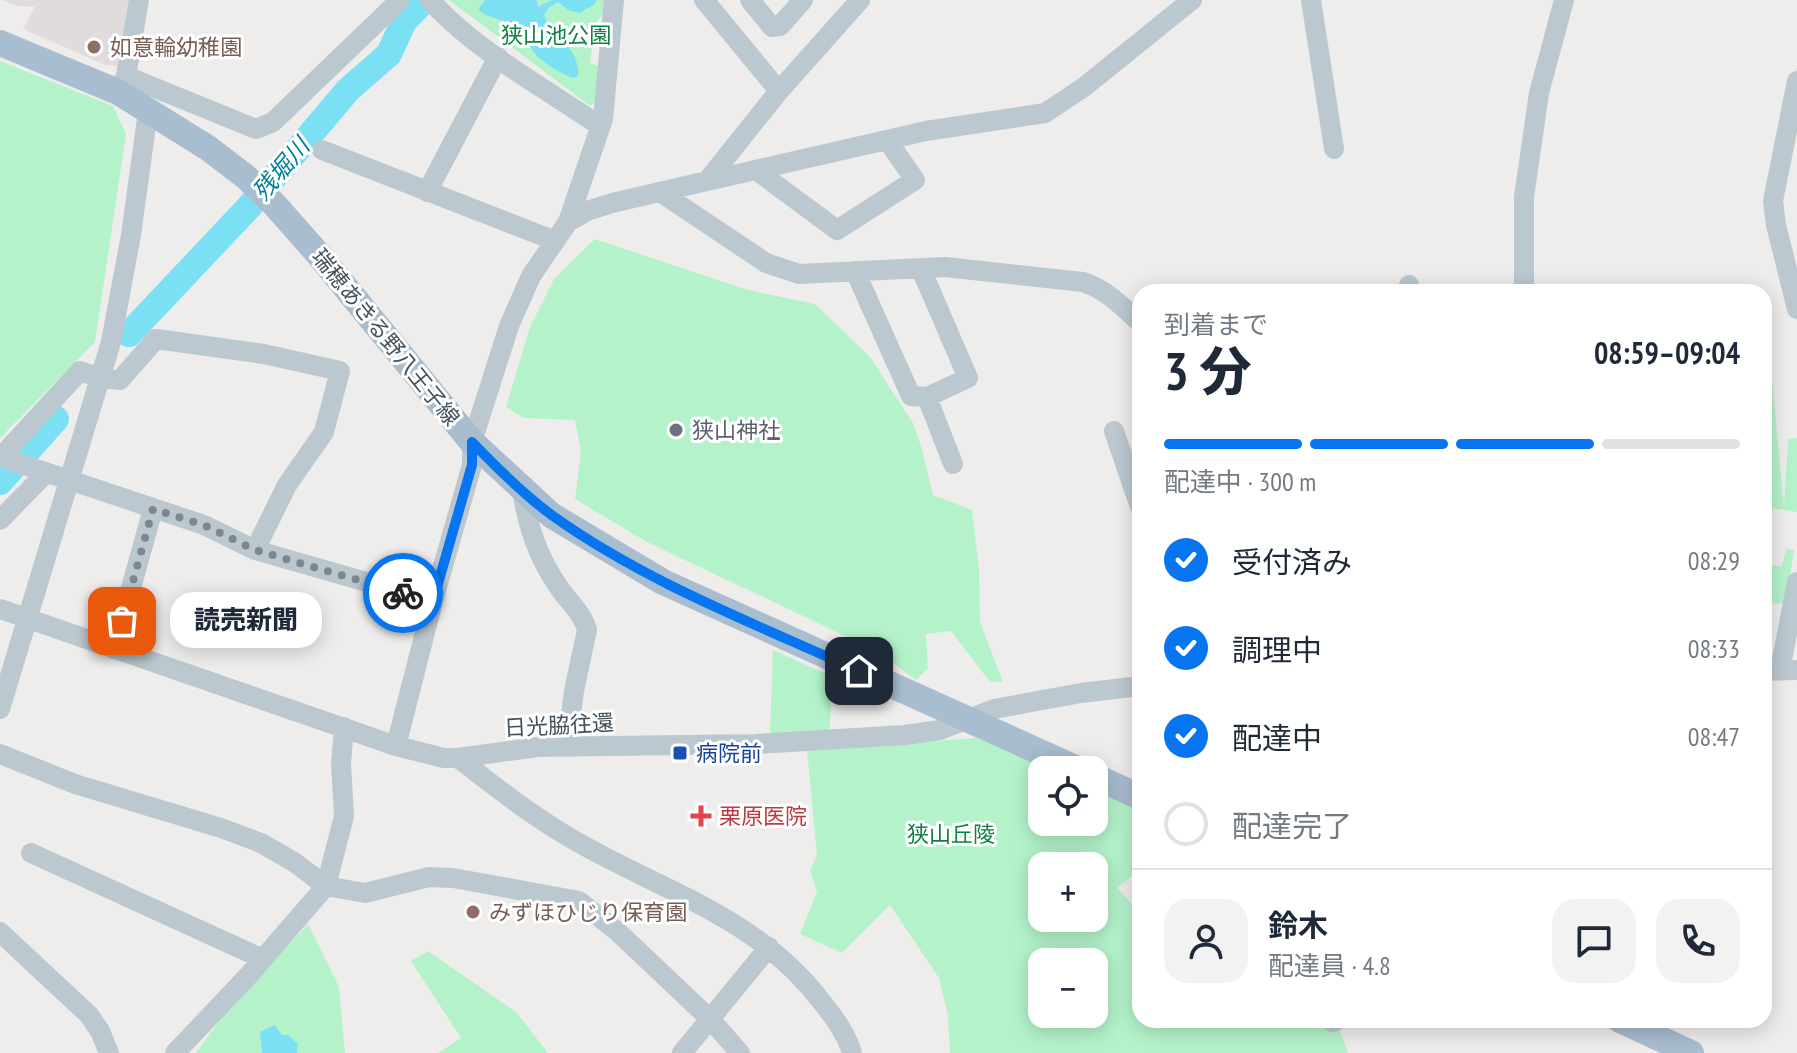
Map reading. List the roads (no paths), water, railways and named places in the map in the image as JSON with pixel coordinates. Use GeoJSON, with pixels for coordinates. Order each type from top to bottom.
{"type":"FeatureCollection","features":[{"type":"Feature","properties":{"kind":"main road","name":"瑞穂あきる野八王子線"},"geometry":{"type":"LineString","coordinates":[[0,43],[122,84],[148,111],[208,148],[246,177],[319,255],[472,442],[551,515],[663,582],[1050,756]]}},
{"type":"Feature","properties":{"kind":"main road"},"geometry":{"type":"LineString","coordinates":[[1108,782],[1132,793]]}},
{"type":"Feature","properties":{"kind":"main road"},"geometry":{"type":"LineString","coordinates":[[1654,1036],[1691,1053]]}},
{"type":"Feature","properties":{"kind":"street"},"geometry":{"type":"LineString","coordinates":[[139,0],[122,84],[256,129],[273,122],[400,0]]}},
{"type":"Feature","properties":{"kind":"street"},"geometry":{"type":"LineString","coordinates":[[568,222],[600,126],[614,0]]}},
{"type":"Feature","properties":{"kind":"street"},"geometry":{"type":"LineString","coordinates":[[704,0],[779,91]]}},
{"type":"Feature","properties":{"kind":"street"},"geometry":{"type":"LineString","coordinates":[[750,0],[772,27],[780,26],[803,0]]}},
{"type":"Feature","properties":{"kind":"street"},"geometry":{"type":"LineString","coordinates":[[707,181],[779,91],[860,0]]}},
{"type":"Feature","properties":{"kind":"street"},"geometry":{"type":"LineString","coordinates":[[396,746],[472,465],[472,442],[509,326],[531,276],[568,222],[587,211],[707,181],[950,127],[1045,113],[1084,87],[1192,0]]}},
{"type":"Feature","properties":{"kind":"street"},"geometry":{"type":"LineString","coordinates":[[1311,0],[1334,149]]}},
{"type":"Feature","properties":{"kind":"street"},"geometry":{"type":"LineString","coordinates":[[1524,284],[1524,197],[1532,137],[1539,93],[1564,0]]}},
{"type":"Feature","properties":{"kind":"street"},"geometry":{"type":"LineString","coordinates":[[436,6],[498,57],[600,126]]}},
{"type":"Feature","properties":{"kind":"street"},"geometry":{"type":"LineString","coordinates":[[427,192],[498,57]]}},
{"type":"Feature","properties":{"kind":"street"},"geometry":{"type":"LineString","coordinates":[[1797,81],[1773,201],[1797,309]]}},
{"type":"Feature","properties":{"kind":"street"},"geometry":{"type":"LineString","coordinates":[[0,709],[100,378],[118,308],[148,111]]}},
{"type":"Feature","properties":{"kind":"street"},"geometry":{"type":"LineString","coordinates":[[756,170],[837,230],[915,180],[887,140]]}},
{"type":"Feature","properties":{"kind":"street"},"geometry":{"type":"LineString","coordinates":[[322,150],[553,240]]}},
{"type":"Feature","properties":{"kind":"street"},"geometry":{"type":"LineString","coordinates":[[660,192],[766,263],[785,271],[799,274],[945,267],[1083,282],[1109,295],[1132,316]]}},
{"type":"Feature","properties":{"kind":"street"},"geometry":{"type":"LineString","coordinates":[[855,271],[911,396],[927,397],[968,378],[921,269]]}},
{"type":"Feature","properties":{"kind":"street"},"geometry":{"type":"LineString","coordinates":[[255,550],[287,485],[324,432],[340,371],[264,354],[156,339],[120,380],[100,378],[80,371],[2,458],[204,525],[255,550],[433,601]]}},
{"type":"Feature","properties":{"kind":"street"},"geometry":{"type":"LineString","coordinates":[[927,397],[953,464]]}},
{"type":"Feature","properties":{"kind":"street"},"geometry":{"type":"LineString","coordinates":[[1114,431],[1132,484]]}},
{"type":"Feature","properties":{"kind":"street"},"geometry":{"type":"LineString","coordinates":[[0,520],[42,472]]}},
{"type":"Feature","properties":{"kind":"street"},"geometry":{"type":"LineString","coordinates":[[522,490],[527,524],[538,552],[558,587],[585,621],[587,630],[574,691],[567,746]]}},
{"type":"Feature","properties":{"kind":"street"},"geometry":{"type":"LineString","coordinates":[[114,649],[153,509]]}},
{"type":"Feature","properties":{"kind":"street"},"geometry":{"type":"LineString","coordinates":[[1780,670],[1797,582]]}},
{"type":"Feature","properties":{"kind":"street","name":"日光脇往還"},"geometry":{"type":"LineString","coordinates":[[0,609],[396,746],[444,758],[567,746],[834,741],[905,735],[940,730],[994,709],[1132,687]]}},
{"type":"Feature","properties":{"kind":"street"},"geometry":{"type":"LineString","coordinates":[[175,1053],[326,886],[342,829],[344,727]]}},
{"type":"Feature","properties":{"kind":"street"},"geometry":{"type":"LineString","coordinates":[[0,754],[75,784],[261,843],[326,886],[365,893],[429,877],[453,878],[579,901],[618,932],[711,1020],[740,1053]]}},
{"type":"Feature","properties":{"kind":"street"},"geometry":{"type":"LineString","coordinates":[[458,758],[521,807],[569,838],[722,915],[769,947],[814,991],[848,1041],[852,1053]]}},
{"type":"Feature","properties":{"kind":"street"},"geometry":{"type":"LineString","coordinates":[[31,853],[263,959]]}},
{"type":"Feature","properties":{"kind":"street"},"geometry":{"type":"LineString","coordinates":[[0,932],[89,1015],[109,1053]]}},
{"type":"Feature","properties":{"kind":"street"},"geometry":{"type":"LineString","coordinates":[[682,1053],[769,947]]}},
{"type":"Feature","properties":{"kind":"water"},"geometry":{"type":"Polygon","coordinates":[[[485,0],[537,0],[538,7],[552,0],[596,0],[595,4],[579,13],[568,10],[558,2],[548,8],[544,16],[575,58],[578,76],[573,78],[548,65],[535,54],[524,34],[516,27],[478,10],[485,0]]]}},
{"type":"Feature","properties":{"kind":"water"},"geometry":{"type":"Polygon","coordinates":[[[275,1025],[282,1035],[288,1035],[298,1044],[297,1053],[262,1053],[260,1032],[275,1025]]]}},
{"type":"Feature","properties":{"kind":"waterway","name":"残堀川"},"geometry":{"type":"LineString","coordinates":[[129,334],[248,208],[348,90],[389,54],[404,21],[425,0]]}},
{"type":"Feature","properties":{"kind":"waterway","name":"残堀川"},"geometry":{"type":"LineString","coordinates":[[0,482],[56,419]]}},
{"type":"Feature","properties":{"kind":"place","name":"如意輪幼稚園"},"geometry":{"type":"Point","coordinates":[94,47]}},
{"type":"Feature","properties":{"kind":"place","name":"狭山神社"},"geometry":{"type":"Point","coordinates":[676,430]}},
{"type":"Feature","properties":{"kind":"place","name":"読売新聞"},"geometry":{"type":"Point","coordinates":[122,621]}},
{"type":"Feature","properties":{"kind":"place","name":"病院前"},"geometry":{"type":"Point","coordinates":[680,753]}},
{"type":"Feature","properties":{"kind":"place","name":"栗原医院"},"geometry":{"type":"Point","coordinates":[701,816]}},
{"type":"Feature","properties":{"kind":"place","name":"みずほひじり保育園"},"geometry":{"type":"Point","coordinates":[473,912]}},
{"type":"Feature","properties":{"kind":"park label","name":"狭山池公園"},"geometry":{"type":"Point","coordinates":[556,35]}},
{"type":"Feature","properties":{"kind":"park label","name":"狭山丘陵"},"geometry":{"type":"Point","coordinates":[951,834]}}]}
